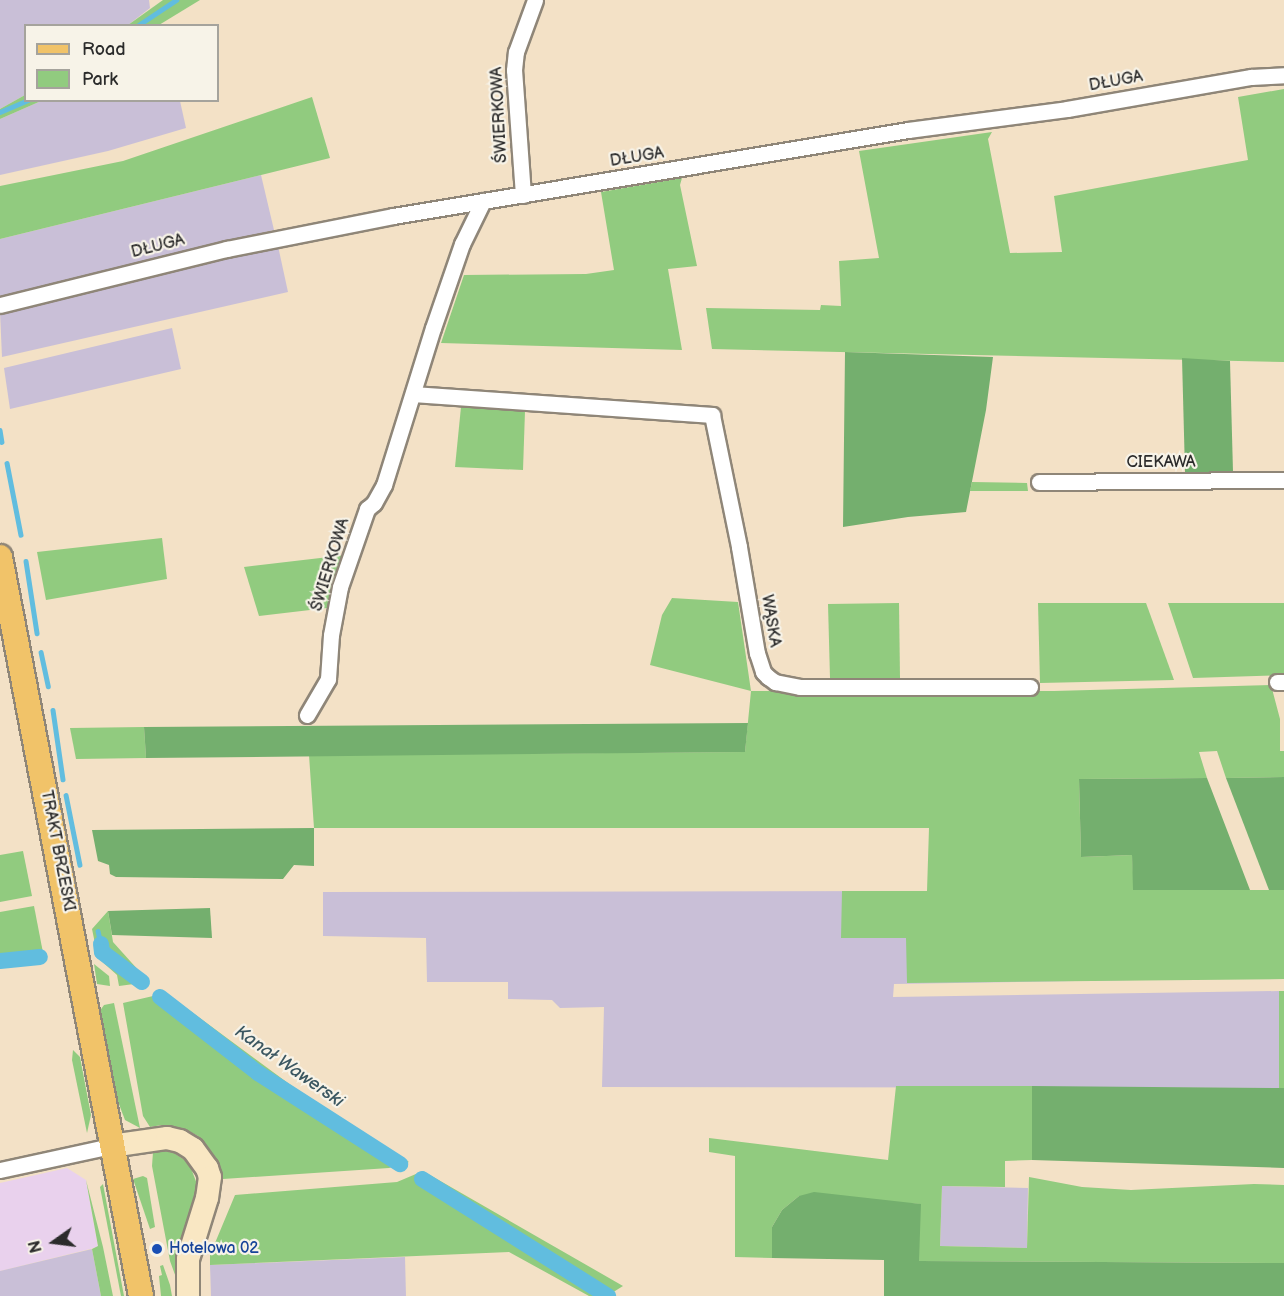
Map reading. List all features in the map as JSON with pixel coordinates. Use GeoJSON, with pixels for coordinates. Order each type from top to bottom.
{"type":"FeatureCollection","features":[{"type":"Feature","properties":{"kind":"main road","name":"TRAKT BRZESKI"},"geometry":{"type":"LineString","coordinates":[[0,556],[141,1296]]}},
{"type":"Feature","properties":{"kind":"street","name":"ŚWIERKOWA"},"geometry":{"type":"LineString","coordinates":[[523,195],[514,70],[516,52],[535,0]]}},
{"type":"Feature","properties":{"kind":"street","name":"DŁUGA"},"geometry":{"type":"LineString","coordinates":[[0,304],[227,249],[332,227],[908,130],[1067,109],[1251,77],[1284,75]]}},
{"type":"Feature","properties":{"kind":"street","name":"ŚWIERKOWA"},"geometry":{"type":"LineString","coordinates":[[307,715],[328,679],[331,635],[340,587],[367,509],[374,503],[384,486],[462,244],[483,201]]}},
{"type":"Feature","properties":{"kind":"street","name":"WĄSKA"},"geometry":{"type":"LineString","coordinates":[[412,394],[712,415],[739,547],[759,664],[768,677],[775,682],[800,687],[1030,687]]}},
{"type":"Feature","properties":{"kind":"street","name":"CIEKAWA"},"geometry":{"type":"LineString","coordinates":[[1039,482],[1284,480]]}},
{"type":"Feature","properties":{"kind":"street"},"geometry":{"type":"LineString","coordinates":[[0,1170],[111,1146],[167,1137],[180,1141],[193,1149],[207,1168],[210,1177],[207,1198],[188,1259],[188,1296]]}},
{"type":"Feature","properties":{"kind":"shaded area"},"geometry":{"type":"Polygon","coordinates":[[[0,0],[149,0],[150,8],[129,24],[24,24],[24,96],[0,109],[0,0]]]}},
{"type":"Feature","properties":{"kind":"shaded area"},"geometry":{"type":"Polygon","coordinates":[[[39,102],[180,102],[186,128],[108,151],[0,175],[0,119],[39,102]]]}},
{"type":"Feature","properties":{"kind":"shaded area"},"geometry":{"type":"Polygon","coordinates":[[[261,175],[274,230],[0,296],[0,239],[261,175]]]}},
{"type":"Feature","properties":{"kind":"shaded area"},"geometry":{"type":"Polygon","coordinates":[[[278,246],[288,292],[2,357],[0,312],[278,246]]]}},
{"type":"Feature","properties":{"kind":"shaded area"},"geometry":{"type":"Polygon","coordinates":[[[172,328],[181,369],[10,409],[4,368],[172,328]]]}},
{"type":"Feature","properties":{"kind":"shaded area"},"geometry":{"type":"Polygon","coordinates":[[[928,891],[1135,980],[894,984],[893,997],[1279,991],[1279,1088],[602,1087],[604,1007],[560,1008],[552,1000],[508,999],[508,982],[427,982],[426,938],[323,936],[323,892],[928,891]]]}},
{"type":"Feature","properties":{"kind":"shaded area"},"geometry":{"type":"Polygon","coordinates":[[[67,1168],[86,1180],[98,1247],[0,1271],[0,1183],[67,1168]]]}},
{"type":"Feature","properties":{"kind":"shaded area"},"geometry":{"type":"Polygon","coordinates":[[[942,1186],[1028,1188],[1027,1248],[940,1246],[942,1186]]]}},
{"type":"Feature","properties":{"kind":"shaded area"},"geometry":{"type":"Polygon","coordinates":[[[92,1249],[101,1296],[0,1296],[0,1271],[92,1249]]]}},
{"type":"Feature","properties":{"kind":"shaded area"},"geometry":{"type":"Polygon","coordinates":[[[405,1257],[406,1296],[211,1296],[210,1265],[405,1257]]]}},
{"type":"Feature","properties":{"kind":"green space"},"geometry":{"type":"Polygon","coordinates":[[[163,0],[200,0],[161,24],[129,24],[163,0]]]}},
{"type":"Feature","properties":{"kind":"green space"},"geometry":{"type":"Polygon","coordinates":[[[1284,89],[1284,362],[712,349],[706,308],[820,310],[821,305],[841,306],[839,261],[879,258],[859,151],[992,132],[988,139],[1010,253],[1062,252],[1054,196],[1248,160],[1238,97],[1284,89]]]}},
{"type":"Feature","properties":{"kind":"green space"},"geometry":{"type":"Polygon","coordinates":[[[24,96],[24,102],[39,102],[0,119],[0,109],[24,96]]]}},
{"type":"Feature","properties":{"kind":"green space"},"geometry":{"type":"Polygon","coordinates":[[[312,97],[330,158],[0,239],[0,186],[123,161],[312,97]]]}},
{"type":"Feature","properties":{"kind":"green space"},"geometry":{"type":"Polygon","coordinates":[[[682,178],[680,185],[697,266],[668,269],[682,350],[441,343],[464,275],[586,274],[614,270],[601,192],[682,178]]]}},
{"type":"Feature","properties":{"kind":"green space"},"geometry":{"type":"Polygon","coordinates":[[[845,352],[993,357],[986,410],[966,512],[908,517],[843,527],[845,352]]]}},
{"type":"Feature","properties":{"kind":"green space"},"geometry":{"type":"Polygon","coordinates":[[[1182,358],[1230,361],[1233,472],[1185,472],[1182,358]]]}},
{"type":"Feature","properties":{"kind":"green space"},"geometry":{"type":"Polygon","coordinates":[[[461,407],[525,411],[523,470],[455,467],[461,407]]]}},
{"type":"Feature","properties":{"kind":"green space"},"geometry":{"type":"Polygon","coordinates":[[[972,482],[1027,483],[1028,491],[970,491],[972,482]]]}},
{"type":"Feature","properties":{"kind":"green space"},"geometry":{"type":"Polygon","coordinates":[[[162,538],[167,579],[46,600],[37,552],[162,538]]]}},
{"type":"Feature","properties":{"kind":"green space"},"geometry":{"type":"Polygon","coordinates":[[[346,555],[327,608],[259,616],[244,567],[346,555]]]}},
{"type":"Feature","properties":{"kind":"green space"},"geometry":{"type":"Polygon","coordinates":[[[672,598],[738,602],[751,691],[650,665],[662,615],[672,598]]]}},
{"type":"Feature","properties":{"kind":"green space"},"geometry":{"type":"Polygon","coordinates":[[[899,603],[900,678],[830,678],[828,604],[899,603]]]}},
{"type":"Feature","properties":{"kind":"green space"},"geometry":{"type":"Polygon","coordinates":[[[1038,603],[1146,603],[1174,680],[1040,683],[1038,603]]]}},
{"type":"Feature","properties":{"kind":"green space"},"geometry":{"type":"Polygon","coordinates":[[[1168,603],[1284,603],[1284,675],[1193,678],[1168,603]]]}},
{"type":"Feature","properties":{"kind":"green space"},"geometry":{"type":"Polygon","coordinates":[[[1271,685],[1280,719],[1280,751],[1284,751],[1284,777],[1226,778],[1217,751],[1199,752],[1207,778],[1079,779],[1081,857],[1132,855],[1134,890],[1284,890],[1284,979],[907,983],[906,938],[841,938],[842,891],[927,891],[929,828],[314,828],[309,755],[745,752],[751,691],[1054,691],[1271,685]]]}},
{"type":"Feature","properties":{"kind":"green space"},"geometry":{"type":"Polygon","coordinates":[[[748,723],[745,752],[146,758],[144,727],[748,723]]]}},
{"type":"Feature","properties":{"kind":"green space"},"geometry":{"type":"Polygon","coordinates":[[[144,727],[146,758],[76,759],[70,728],[144,727]]]}},
{"type":"Feature","properties":{"kind":"green space"},"geometry":{"type":"Polygon","coordinates":[[[1284,777],[1284,890],[1269,890],[1226,778],[1284,777]]]}},
{"type":"Feature","properties":{"kind":"green space"},"geometry":{"type":"Polygon","coordinates":[[[1207,778],[1250,890],[1133,890],[1132,855],[1081,857],[1079,779],[1207,778]]]}},
{"type":"Feature","properties":{"kind":"green space"},"geometry":{"type":"Polygon","coordinates":[[[314,828],[314,866],[294,865],[283,879],[116,877],[110,874],[109,865],[98,861],[92,830],[314,828]]]}},
{"type":"Feature","properties":{"kind":"green space"},"geometry":{"type":"Polygon","coordinates":[[[23,851],[32,896],[0,902],[0,855],[23,851]]]}},
{"type":"Feature","properties":{"kind":"green space"},"geometry":{"type":"Polygon","coordinates":[[[34,906],[45,963],[0,968],[0,912],[34,906]]]}},
{"type":"Feature","properties":{"kind":"green space"},"geometry":{"type":"Polygon","coordinates":[[[210,908],[212,938],[112,935],[108,911],[210,908]]]}},
{"type":"Feature","properties":{"kind":"green space"},"geometry":{"type":"Polygon","coordinates":[[[108,911],[113,942],[149,982],[119,986],[117,975],[98,958],[92,929],[108,911]]]}},
{"type":"Feature","properties":{"kind":"green space"},"geometry":{"type":"Polygon","coordinates":[[[94,964],[109,976],[110,986],[97,984],[94,964]]]}},
{"type":"Feature","properties":{"kind":"green space"},"geometry":{"type":"Polygon","coordinates":[[[1279,991],[1284,991],[1284,1088],[1279,1088],[1279,991]]]}},
{"type":"Feature","properties":{"kind":"green space"},"geometry":{"type":"Polygon","coordinates":[[[166,993],[292,1086],[409,1162],[389,1168],[223,1179],[215,1157],[198,1136],[185,1129],[162,1125],[150,1127],[143,1116],[123,1003],[166,993]]]}},
{"type":"Feature","properties":{"kind":"green space"},"geometry":{"type":"Polygon","coordinates":[[[114,1003],[140,1128],[125,1120],[117,1099],[99,1012],[104,1005],[114,1003]]]}},
{"type":"Feature","properties":{"kind":"green space"},"geometry":{"type":"Polygon","coordinates":[[[73,1050],[80,1057],[91,1115],[87,1133],[72,1060],[73,1050]]]}},
{"type":"Feature","properties":{"kind":"green space"},"geometry":{"type":"Polygon","coordinates":[[[896,1086],[1032,1086],[1032,1160],[1005,1161],[1005,1187],[942,1186],[940,1246],[1027,1248],[1029,1177],[1082,1187],[1131,1190],[1254,1184],[1284,1185],[1284,1263],[918,1261],[920,1204],[799,1196],[782,1210],[772,1227],[772,1258],[735,1257],[735,1156],[709,1152],[709,1138],[888,1160],[896,1086]]]}},
{"type":"Feature","properties":{"kind":"green space"},"geometry":{"type":"Polygon","coordinates":[[[1032,1086],[1284,1088],[1284,1168],[1032,1160],[1032,1086]]]}},
{"type":"Feature","properties":{"kind":"green space"},"geometry":{"type":"Polygon","coordinates":[[[153,1152],[174,1153],[189,1163],[197,1184],[184,1236],[178,1283],[170,1261],[152,1166],[153,1152]]]}},
{"type":"Feature","properties":{"kind":"green space"},"geometry":{"type":"Polygon","coordinates":[[[423,1171],[623,1286],[607,1296],[589,1296],[509,1252],[210,1265],[210,1255],[235,1195],[397,1182],[423,1171]]]}},
{"type":"Feature","properties":{"kind":"green space"},"geometry":{"type":"Polygon","coordinates":[[[143,1176],[147,1178],[155,1227],[150,1229],[133,1179],[143,1176]]]}},
{"type":"Feature","properties":{"kind":"green space"},"geometry":{"type":"Polygon","coordinates":[[[86,1180],[113,1296],[101,1296],[92,1249],[98,1246],[86,1180]]]}},
{"type":"Feature","properties":{"kind":"green space"},"geometry":{"type":"Polygon","coordinates":[[[103,1184],[124,1296],[121,1296],[100,1187],[103,1184]]]}},
{"type":"Feature","properties":{"kind":"green space"},"geometry":{"type":"Polygon","coordinates":[[[814,1192],[921,1204],[919,1261],[1284,1263],[1284,1296],[884,1296],[884,1260],[772,1258],[772,1227],[782,1210],[799,1196],[814,1192]]]}},
{"type":"Feature","properties":{"kind":"green space"},"geometry":{"type":"Polygon","coordinates":[[[163,1265],[172,1296],[161,1296],[159,1276],[162,1275],[160,1266],[163,1265]]]}},
{"type":"Feature","properties":{"kind":"waterway"},"geometry":{"type":"LineString","coordinates":[[140,24],[176,0]]}},
{"type":"Feature","properties":{"kind":"waterway"},"geometry":{"type":"LineString","coordinates":[[0,112],[24,102]]}},
{"type":"Feature","properties":{"kind":"waterway"},"geometry":{"type":"LineString","coordinates":[[0,430],[2,442]]}},
{"type":"Feature","properties":{"kind":"waterway"},"geometry":{"type":"LineString","coordinates":[[7,463],[21,535]]}},
{"type":"Feature","properties":{"kind":"waterway"},"geometry":{"type":"LineString","coordinates":[[26,561],[37,633]]}},
{"type":"Feature","properties":{"kind":"waterway"},"geometry":{"type":"LineString","coordinates":[[41,652],[48,686]]}},
{"type":"Feature","properties":{"kind":"waterway"},"geometry":{"type":"LineString","coordinates":[[53,710],[63,779]]}},
{"type":"Feature","properties":{"kind":"waterway"},"geometry":{"type":"LineString","coordinates":[[66,795],[80,865]]}},
{"type":"Feature","properties":{"kind":"waterway"},"geometry":{"type":"LineString","coordinates":[[98,931],[101,944]]}},
{"type":"Feature","properties":{"kind":"waterway","name":"Kanał Wawerski"},"geometry":{"type":"LineString","coordinates":[[101,944],[102,952],[142,982]]}},
{"type":"Feature","properties":{"kind":"waterway","name":"Kanał Wawerski"},"geometry":{"type":"LineString","coordinates":[[0,961],[40,957]]}},
{"type":"Feature","properties":{"kind":"waterway","name":"Kanał Wawerski"},"geometry":{"type":"LineString","coordinates":[[160,997],[258,1073],[400,1164]]}},
{"type":"Feature","properties":{"kind":"waterway","name":"Kanał Wawerski"},"geometry":{"type":"LineString","coordinates":[[422,1179],[608,1296]]}},
{"type":"Feature","properties":{"kind":"place","name":"Hotelowa 02"},"geometry":{"type":"Point","coordinates":[157,1249]}}]}
